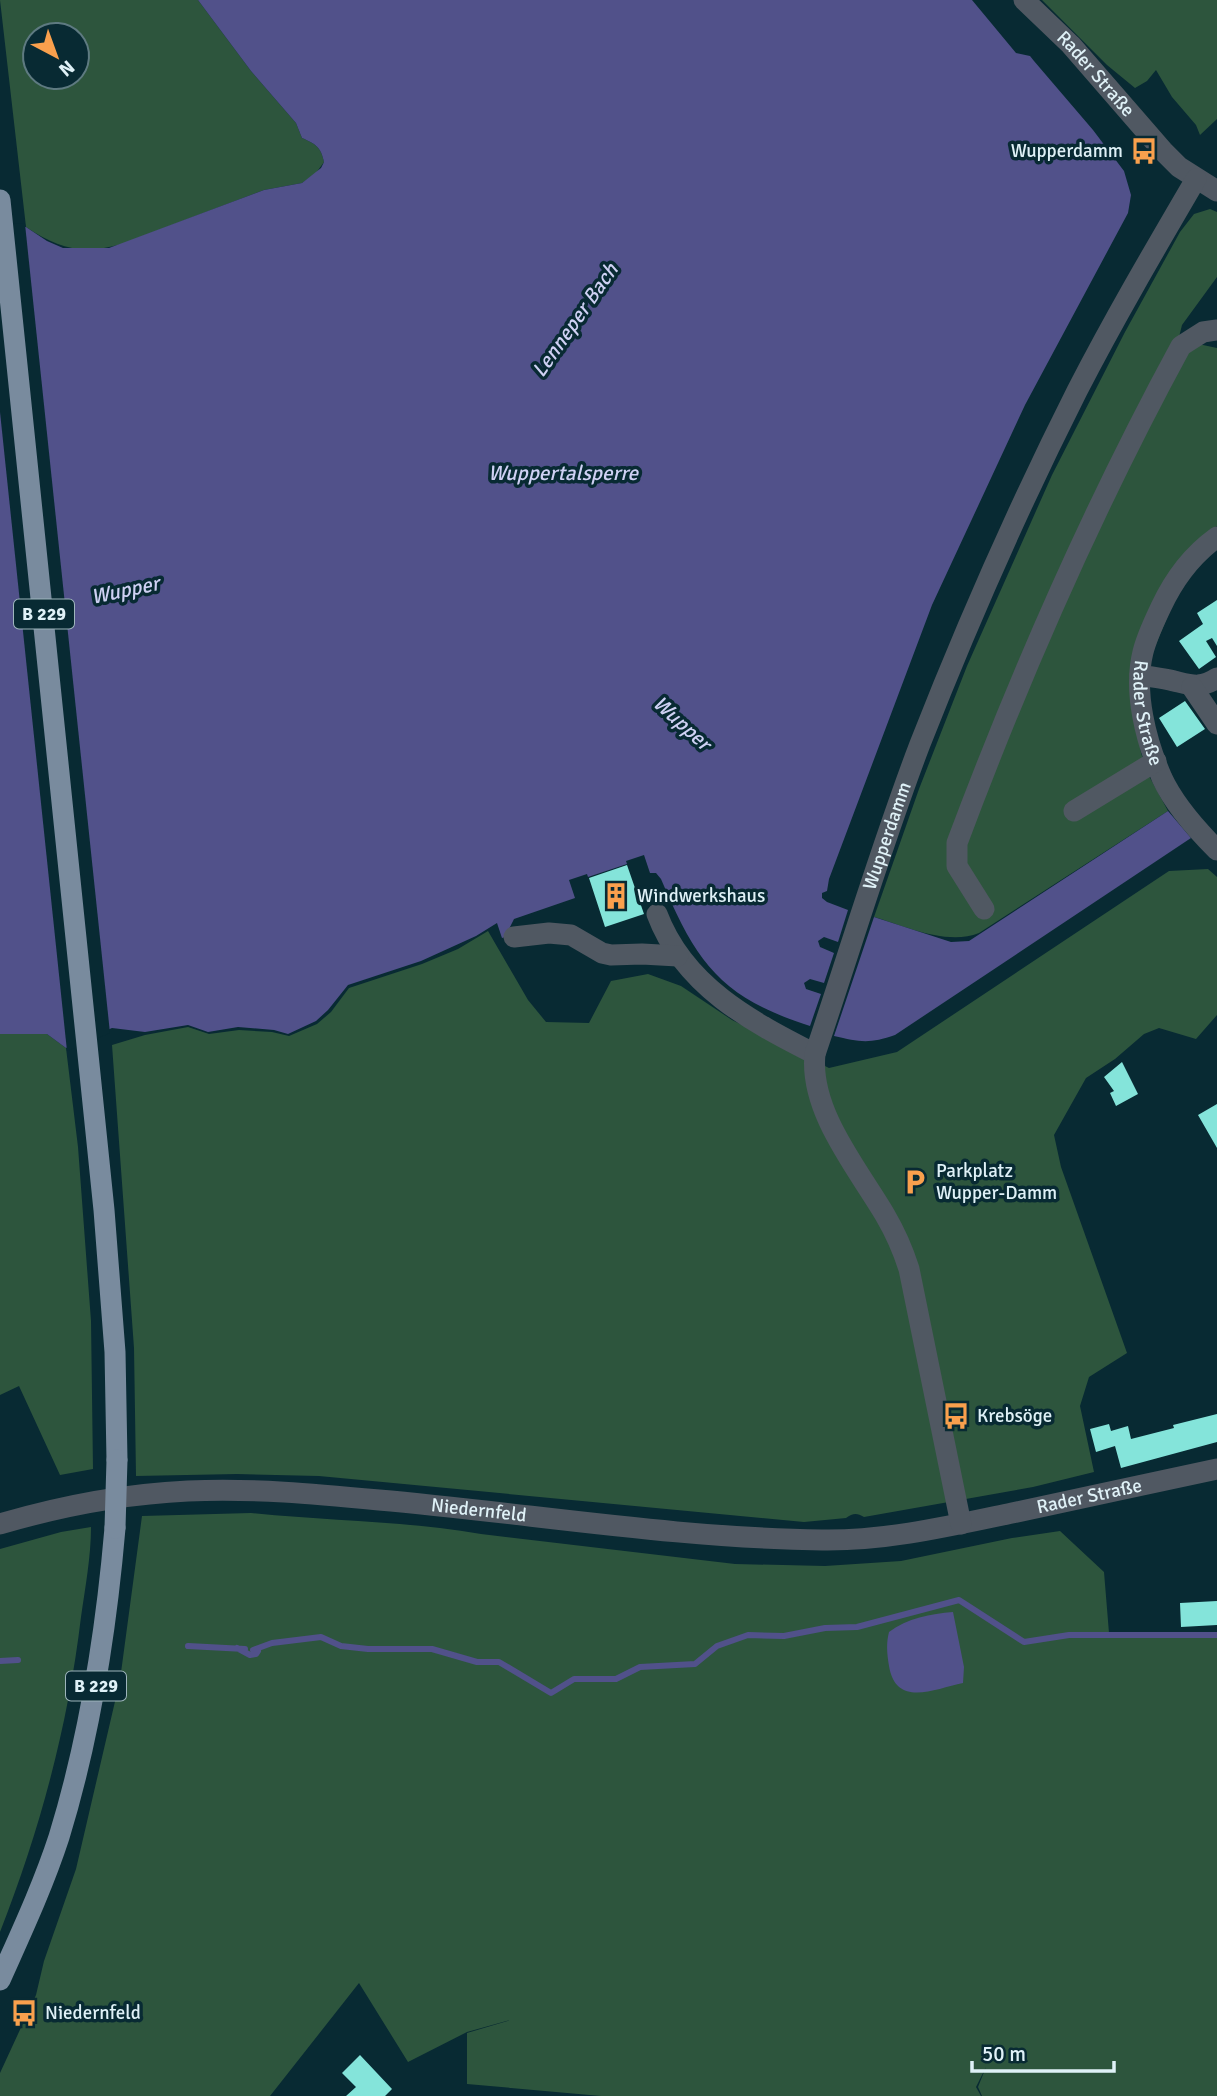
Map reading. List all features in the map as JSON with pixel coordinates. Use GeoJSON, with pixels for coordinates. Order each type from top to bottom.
{"type":"FeatureCollection","features":[{"type":"Feature","properties":{"kind":"main road","name":"B 229"},"geometry":{"type":"LineString","coordinates":[[0,200],[110,1276],[115,1352],[117,1460],[110,1593],[95,1690],[78,1769],[46,1872],[0,1980]]}},
{"type":"Feature","properties":{"kind":"street","name":"Rader Straße"},"geometry":{"type":"LineString","coordinates":[[1024,0],[1071,46],[1163,151],[1196,179],[1217,191]]}},
{"type":"Feature","properties":{"kind":"street","name":"Wupperdamm"},"geometry":{"type":"LineString","coordinates":[[961,1524],[909,1269],[885,1214],[838,1140],[815,1079],[815,1054],[920,745],[962,641],[1043,459],[1118,313],[1196,179]]}},
{"type":"Feature","properties":{"kind":"street"},"geometry":{"type":"LineString","coordinates":[[984,909],[957,866],[957,843],[1009,710],[1095,512],[1181,346],[1203,332],[1217,330]]}},
{"type":"Feature","properties":{"kind":"street","name":"Rader Straße"},"geometry":{"type":"LineString","coordinates":[[1210,843],[1163,780],[1150,745],[1140,675],[1142,653],[1167,592],[1193,557],[1217,537]]}},
{"type":"Feature","properties":{"kind":"street"},"geometry":{"type":"LineString","coordinates":[[1140,675],[1173,680],[1192,687],[1208,684],[1217,678]]}},
{"type":"Feature","properties":{"kind":"street"},"geometry":{"type":"LineString","coordinates":[[1192,687],[1217,724]]}},
{"type":"Feature","properties":{"kind":"street"},"geometry":{"type":"LineString","coordinates":[[1073,811],[1156,761]]}},
{"type":"Feature","properties":{"kind":"street"},"geometry":{"type":"LineString","coordinates":[[657,914],[678,956],[703,984],[752,1021],[815,1054]]}},
{"type":"Feature","properties":{"kind":"street"},"geometry":{"type":"LineString","coordinates":[[514,937],[549,933],[571,935],[602,953],[611,955],[678,956]]}},
{"type":"Feature","properties":{"kind":"street","name":"Rader Straße"},"geometry":{"type":"LineString","coordinates":[[961,1524],[1217,1469]]}},
{"type":"Feature","properties":{"kind":"street","name":"Niedernfeld"},"geometry":{"type":"LineString","coordinates":[[0,1524],[88,1503],[186,1491],[345,1496],[746,1538],[853,1539],[961,1524]]}},
{"type":"Feature","properties":{"kind":"green space"},"geometry":{"type":"Polygon","coordinates":[[[0,0],[198,0],[251,71],[296,123],[302,138],[319,149],[324,162],[316,173],[302,183],[264,190],[122,244],[83,249],[49,240],[26,227],[0,0]]]}},
{"type":"Feature","properties":{"kind":"green space"},"geometry":{"type":"Polygon","coordinates":[[[1042,0],[1217,0],[1217,119],[1200,135],[1196,125],[1172,97],[1156,70],[1147,81],[1135,88],[1107,65],[1042,0]]]}},
{"type":"Feature","properties":{"kind":"green space"},"geometry":{"type":"Polygon","coordinates":[[[1210,209],[1217,212],[1217,277],[1182,325],[1177,345],[1217,348],[1217,526],[1200,539],[1133,699],[1141,753],[1149,776],[1168,811],[979,933],[940,936],[874,917],[919,789],[967,666],[1052,475],[1180,232],[1194,214],[1210,209]]]}},
{"type":"Feature","properties":{"kind":"green space"},"geometry":{"type":"Polygon","coordinates":[[[1208,869],[1217,877],[1217,1015],[1196,1039],[1159,1028],[1144,1034],[1115,1059],[1086,1078],[1054,1135],[1061,1167],[1127,1353],[1089,1377],[1080,1406],[1094,1472],[1033,1487],[864,1517],[855,1514],[846,1518],[804,1522],[319,1476],[136,1476],[134,1348],[112,1045],[145,1035],[188,1027],[209,1034],[239,1030],[289,1036],[317,1024],[331,1012],[349,988],[422,964],[458,949],[488,931],[528,1000],[546,1022],[589,1023],[611,981],[648,974],[681,986],[732,1020],[829,1068],[897,1052],[1169,871],[1208,869]]]}},
{"type":"Feature","properties":{"kind":"green space"},"geometry":{"type":"Polygon","coordinates":[[[0,1034],[47,1034],[66,1048],[78,1147],[91,1321],[93,1469],[60,1475],[19,1386],[0,1395],[0,1034]]]}},
{"type":"Feature","properties":{"kind":"green space"},"geometry":{"type":"Polygon","coordinates":[[[251,1513],[424,1526],[735,1564],[825,1566],[901,1561],[1060,1531],[1104,1572],[1109,1633],[1217,1633],[1217,2096],[982,2096],[978,2087],[986,2067],[976,2087],[981,2096],[601,2096],[467,2084],[467,2033],[514,2019],[467,2032],[408,2062],[359,1983],[270,2096],[0,2096],[0,2073],[36,1995],[44,1961],[76,1869],[120,1680],[142,1516],[251,1513]]]}},
{"type":"Feature","properties":{"kind":"green space"},"geometry":{"type":"Polygon","coordinates":[[[91,1527],[89,1561],[75,1658],[60,1738],[28,1855],[0,1932],[0,1549],[61,1532],[91,1527]]]}},
{"type":"Feature","properties":{"kind":"water","name":"Wuppertalsperre"},"geometry":{"type":"Polygon","coordinates":[[[198,0],[972,0],[1016,53],[1030,56],[1124,171],[1131,195],[1128,213],[1025,405],[932,605],[829,879],[827,891],[822,893],[822,898],[827,902],[848,910],[838,942],[824,937],[818,941],[820,947],[834,953],[824,983],[810,979],[804,983],[806,989],[821,994],[810,1026],[754,1003],[715,973],[687,933],[661,879],[656,873],[650,873],[644,855],[626,861],[627,864],[588,877],[587,874],[569,880],[575,898],[514,919],[505,937],[502,938],[497,923],[476,936],[421,961],[348,985],[316,1021],[288,1034],[238,1027],[208,1032],[188,1025],[145,1032],[112,1028],[66,1048],[47,1034],[0,1034],[0,225],[26,227],[63,248],[109,248],[264,190],[302,183],[321,168],[324,162],[319,149],[302,138],[296,123],[251,71],[198,0]]]}},
{"type":"Feature","properties":{"kind":"water"},"geometry":{"type":"Polygon","coordinates":[[[1168,811],[1191,838],[895,1035],[864,1041],[834,1036],[874,917],[951,942],[969,941],[1168,811]]]}},
{"type":"Feature","properties":{"kind":"water"},"geometry":{"type":"Polygon","coordinates":[[[953,1612],[964,1667],[963,1683],[918,1692],[899,1687],[889,1666],[889,1632],[920,1618],[953,1612]]]}},
{"type":"Feature","properties":{"kind":"pier"},"geometry":{"type":"Polygon","coordinates":[[[0,222],[25,224],[110,1033],[67,1051],[0,412],[0,222]]]}},
{"type":"Feature","properties":{"kind":"building"},"geometry":{"type":"Polygon","coordinates":[[[1217,600],[1217,646],[1212,638],[1206,641],[1216,657],[1199,669],[1179,641],[1203,624],[1197,613],[1217,600]]]}},
{"type":"Feature","properties":{"kind":"building"},"geometry":{"type":"Polygon","coordinates":[[[1185,701],[1205,729],[1177,747],[1159,718],[1185,701]]]}},
{"type":"Feature","properties":{"kind":"building","name":"Windwerkshaus"},"geometry":{"type":"Polygon","coordinates":[[[627,865],[644,914],[605,927],[589,878],[627,865]]]}},
{"type":"Feature","properties":{"kind":"building"},"geometry":{"type":"Polygon","coordinates":[[[1122,1062],[1138,1094],[1116,1106],[1110,1093],[1114,1091],[1104,1077],[1122,1062]]]}},
{"type":"Feature","properties":{"kind":"building"},"geometry":{"type":"Polygon","coordinates":[[[1217,1104],[1217,1148],[1198,1115],[1217,1104]]]}},
{"type":"Feature","properties":{"kind":"building"},"geometry":{"type":"Polygon","coordinates":[[[1217,1414],[1217,1442],[1121,1468],[1115,1446],[1096,1452],[1090,1429],[1109,1424],[1111,1431],[1128,1426],[1131,1439],[1217,1414]]]}},
{"type":"Feature","properties":{"kind":"building"},"geometry":{"type":"Polygon","coordinates":[[[1217,1601],[1217,1625],[1181,1627],[1180,1603],[1217,1601]]]}},
{"type":"Feature","properties":{"kind":"building"},"geometry":{"type":"Polygon","coordinates":[[[360,2055],[392,2089],[385,2096],[346,2096],[356,2087],[342,2073],[360,2055]]]}},
{"type":"Feature","properties":{"kind":"waterway"},"geometry":{"type":"LineString","coordinates":[[253,1650],[272,1643],[321,1637],[341,1646],[368,1649],[432,1649],[477,1662],[499,1662],[551,1693],[574,1679],[616,1679],[640,1667],[695,1664],[717,1646],[748,1635],[784,1636],[825,1628],[857,1627],[959,1600],[1024,1642],[1069,1635],[1217,1635]]}},
{"type":"Feature","properties":{"kind":"waterway"},"geometry":{"type":"LineString","coordinates":[[188,1646],[245,1649]]}},
{"type":"Feature","properties":{"kind":"waterway"},"geometry":{"type":"LineString","coordinates":[[237,1648],[250,1655],[258,1651]]}},
{"type":"Feature","properties":{"kind":"waterway"},"geometry":{"type":"LineString","coordinates":[[0,1661],[18,1660]]}},
{"type":"Feature","properties":{"kind":"place","name":"Wupperdamm"},"geometry":{"type":"Point","coordinates":[1144,151]}},
{"type":"Feature","properties":{"kind":"place","name":"Windwerkshaus"},"geometry":{"type":"Point","coordinates":[616,896]}},
{"type":"Feature","properties":{"kind":"place","name":"Parkplatz Wupper-Damm"},"geometry":{"type":"Point","coordinates":[915,1182]}},
{"type":"Feature","properties":{"kind":"place","name":"Krebsöge"},"geometry":{"type":"Point","coordinates":[956,1416]}},
{"type":"Feature","properties":{"kind":"place","name":"Niedernfeld"},"geometry":{"type":"Point","coordinates":[24,2013]}},
{"type":"Feature","properties":{"kind":"water label","name":"Lenneper Bach"},"geometry":{"type":"Point","coordinates":[575,320]}},
{"type":"Feature","properties":{"kind":"water label","name":"Wupper"},"geometry":{"type":"Point","coordinates":[125,590]}},
{"type":"Feature","properties":{"kind":"water label","name":"Wupper"},"geometry":{"type":"Point","coordinates":[682,723]}}]}
